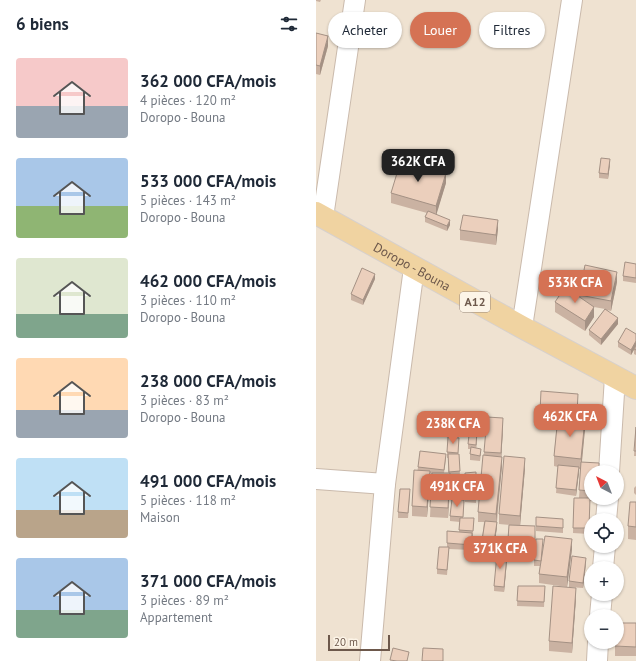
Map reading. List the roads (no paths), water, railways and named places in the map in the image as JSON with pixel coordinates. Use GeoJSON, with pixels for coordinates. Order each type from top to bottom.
{"type":"FeatureCollection","features":[{"type":"Feature","properties":{"kind":"main road","name":"Doropo - Bouna"},"geometry":{"type":"LineString","coordinates":[[320,215],[414,268],[636,388]]}},
{"type":"Feature","properties":{"kind":"street"},"geometry":{"type":"LineString","coordinates":[[320,215],[355,0]]}},
{"type":"Feature","properties":{"kind":"street"},"geometry":{"type":"LineString","coordinates":[[522,327],[572,0]]}},
{"type":"Feature","properties":{"kind":"street"},"geometry":{"type":"LineString","coordinates":[[370,661],[385,484],[414,268]]}},
{"type":"Feature","properties":{"kind":"street"},"geometry":{"type":"LineString","coordinates":[[609,465],[615,376]]}},
{"type":"Feature","properties":{"kind":"street"},"geometry":{"type":"LineString","coordinates":[[316,479],[385,484]]}},
{"type":"Feature","properties":{"kind":"street"},"geometry":{"type":"LineString","coordinates":[[597,661],[598,649]]}}]}
